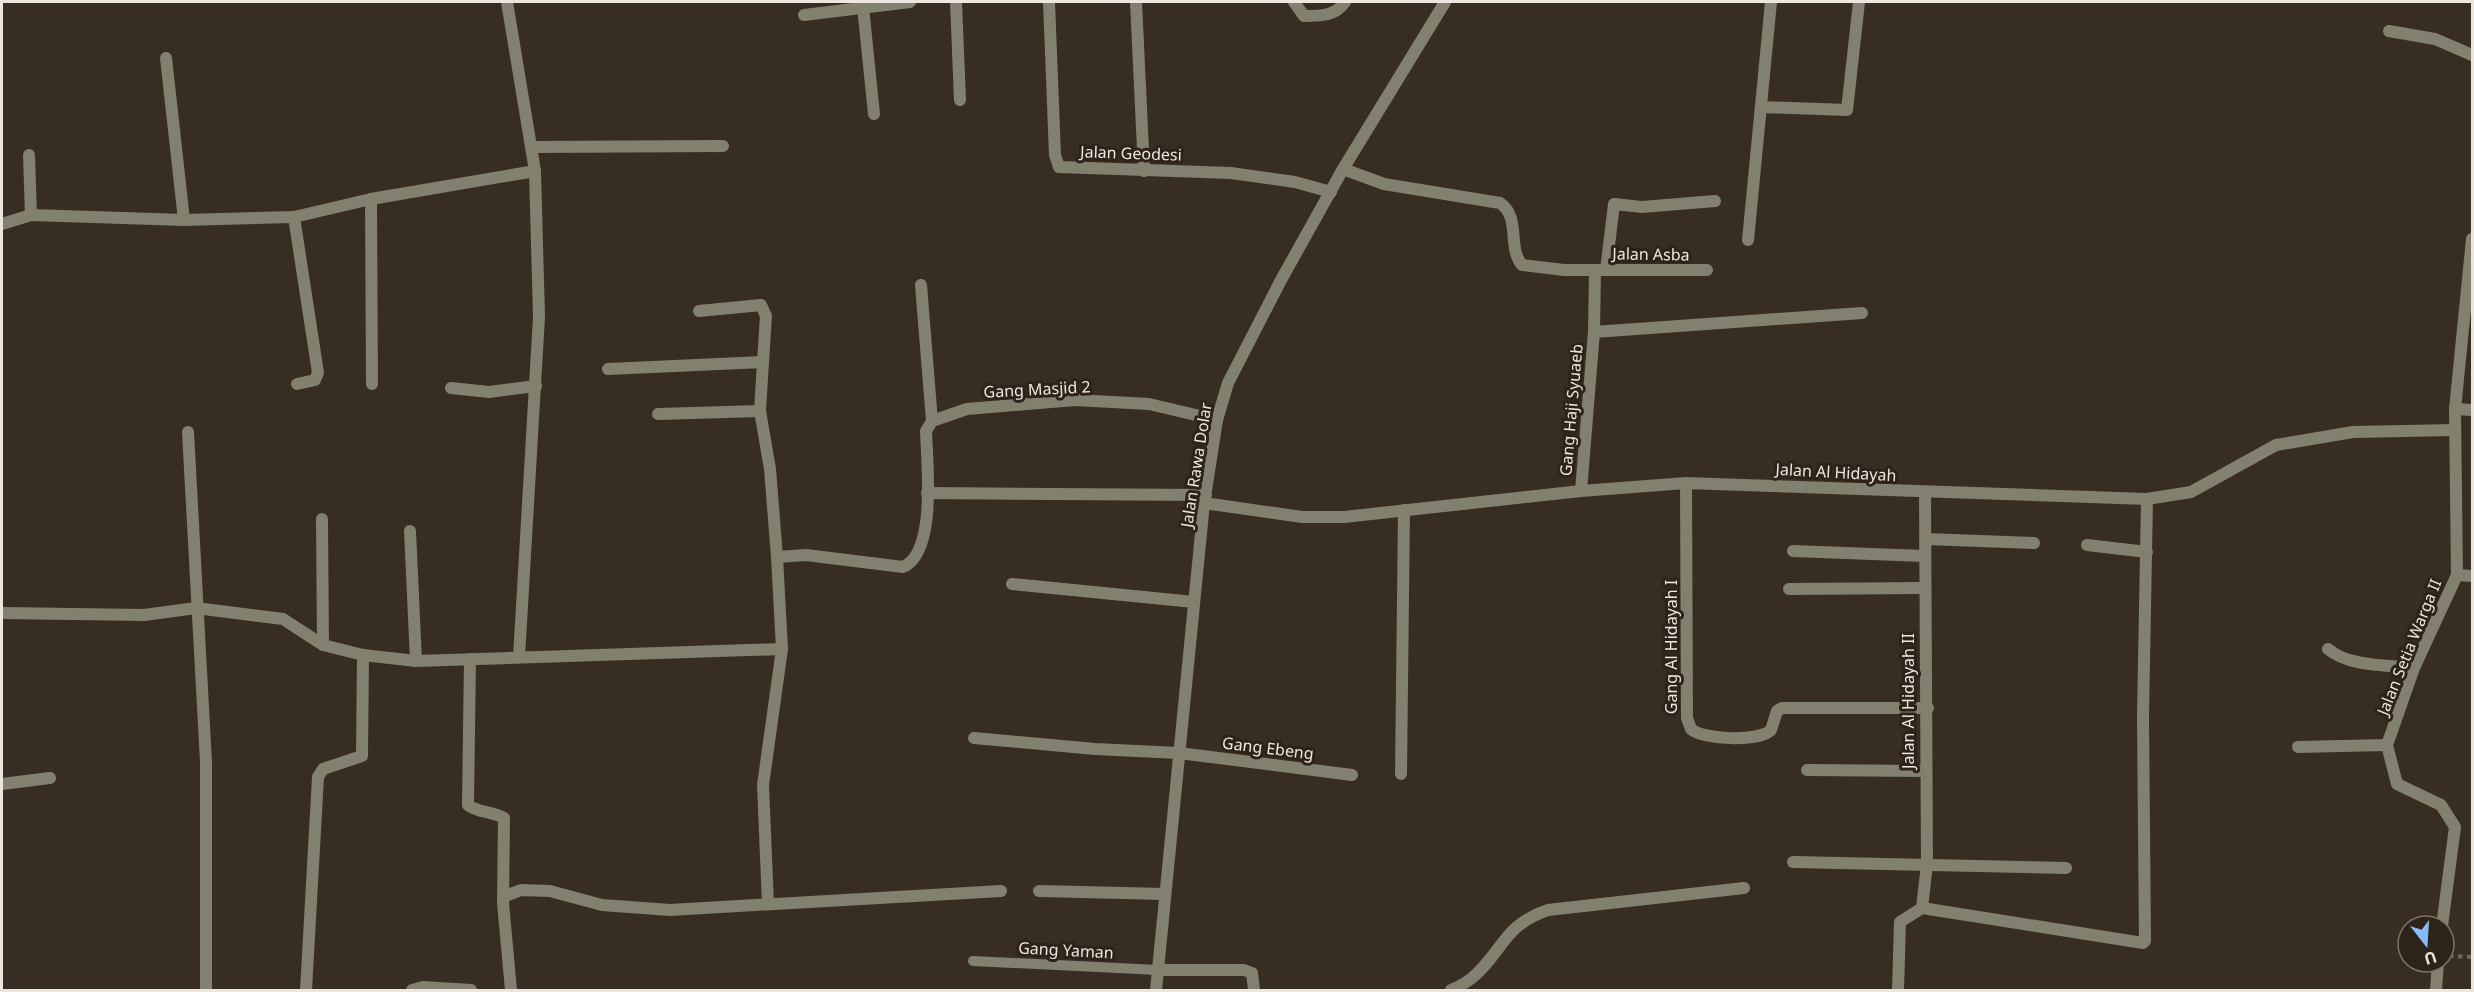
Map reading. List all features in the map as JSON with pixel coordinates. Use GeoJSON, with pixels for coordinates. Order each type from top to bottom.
{"type":"FeatureCollection","features":[{"type":"Feature","properties":{"kind":"street"},"geometry":{"type":"LineString","coordinates":[[509,2],[533,147],[539,317],[519,657]]}},
{"type":"Feature","properties":{"kind":"street"},"geometry":{"type":"LineString","coordinates":[[804,15],[910,2]]}},
{"type":"Feature","properties":{"kind":"street"},"geometry":{"type":"LineString","coordinates":[[956,2],[960,100]]}},
{"type":"Feature","properties":{"kind":"street","name":"Jalan Geodesi"},"geometry":{"type":"LineString","coordinates":[[1049,2],[1057,165],[1144,171],[1231,173],[1295,183],[1331,192]]}},
{"type":"Feature","properties":{"kind":"street"},"geometry":{"type":"LineString","coordinates":[[1136,2],[1144,171]]}},
{"type":"Feature","properties":{"kind":"street"},"geometry":{"type":"LineString","coordinates":[[1294,2],[1304,16],[1321,16],[1337,11],[1345,2]]}},
{"type":"Feature","properties":{"kind":"street","name":"Jalan Rawa Dolar"},"geometry":{"type":"LineString","coordinates":[[1156,990],[1205,499],[1217,420],[1228,383],[1246,346],[1343,169],[1444,2]]}},
{"type":"Feature","properties":{"kind":"street"},"geometry":{"type":"LineString","coordinates":[[1748,240],[1771,2]]}},
{"type":"Feature","properties":{"kind":"street"},"geometry":{"type":"LineString","coordinates":[[1761,107],[1847,110],[1859,2]]}},
{"type":"Feature","properties":{"kind":"street"},"geometry":{"type":"LineString","coordinates":[[863,7],[874,114]]}},
{"type":"Feature","properties":{"kind":"street"},"geometry":{"type":"LineString","coordinates":[[2389,31],[2435,39],[2472,55]]}},
{"type":"Feature","properties":{"kind":"street"},"geometry":{"type":"LineString","coordinates":[[166,58],[184,220]]}},
{"type":"Feature","properties":{"kind":"street"},"geometry":{"type":"LineString","coordinates":[[533,147],[723,146]]}},
{"type":"Feature","properties":{"kind":"street"},"geometry":{"type":"LineString","coordinates":[[28,155],[31,215]]}},
{"type":"Feature","properties":{"kind":"street","name":"Jalan Asba"},"geometry":{"type":"LineString","coordinates":[[1343,169],[1384,184],[1500,203],[1508,208],[1512,217],[1515,256],[1522,265],[1564,270],[1707,270]]}},
{"type":"Feature","properties":{"kind":"street"},"geometry":{"type":"LineString","coordinates":[[2,224],[31,215],[184,220],[294,218],[371,199],[535,171]]}},
{"type":"Feature","properties":{"kind":"street"},"geometry":{"type":"LineString","coordinates":[[371,199],[372,384]]}},
{"type":"Feature","properties":{"kind":"street","name":"Gang Haji Syuaeb"},"geometry":{"type":"LineString","coordinates":[[1581,491],[1600,270],[1614,204],[1642,207],[1715,201]]}},
{"type":"Feature","properties":{"kind":"street"},"geometry":{"type":"LineString","coordinates":[[294,218],[318,374],[315,380],[297,384]]}},
{"type":"Feature","properties":{"kind":"street","name":"Jalan Setia Warga II"},"geometry":{"type":"LineString","coordinates":[[2387,745],[2414,668],[2457,575],[2455,409],[2471,274],[2472,239]]}},
{"type":"Feature","properties":{"kind":"street"},"geometry":{"type":"LineString","coordinates":[[777,557],[806,555],[903,567],[920,552],[926,520],[926,431],[932,420],[921,285]]}},
{"type":"Feature","properties":{"kind":"street"},"geometry":{"type":"LineString","coordinates":[[699,311],[761,305],[766,316],[760,411],[770,469],[782,649],[763,785],[768,904]]}},
{"type":"Feature","properties":{"kind":"street"},"geometry":{"type":"LineString","coordinates":[[1594,332],[1862,313]]}},
{"type":"Feature","properties":{"kind":"street"},"geometry":{"type":"LineString","coordinates":[[609,369],[763,362]]}},
{"type":"Feature","properties":{"kind":"street"},"geometry":{"type":"LineString","coordinates":[[451,388],[489,392],[536,386]]}},
{"type":"Feature","properties":{"kind":"street","name":"Gang Masjid 2"},"geometry":{"type":"LineString","coordinates":[[932,420],[967,409],[1075,400],[1149,404],[1217,420]]}},
{"type":"Feature","properties":{"kind":"street"},"geometry":{"type":"LineString","coordinates":[[2455,409],[2472,410]]}},
{"type":"Feature","properties":{"kind":"street"},"geometry":{"type":"LineString","coordinates":[[658,414],[760,411]]}},
{"type":"Feature","properties":{"kind":"street","name":"Jalan Al Hidayah"},"geometry":{"type":"LineString","coordinates":[[927,493],[1205,499],[1302,517],[1344,517],[1581,491],[1686,483],[2147,499],[2191,492],[2276,445],[2353,432],[2455,429]]}},
{"type":"Feature","properties":{"kind":"street"},"geometry":{"type":"LineString","coordinates":[[188,432],[206,762],[206,990]]}},
{"type":"Feature","properties":{"kind":"street","name":"Gang Al Hidayah I"},"geometry":{"type":"LineString","coordinates":[[1686,483],[1687,718],[1691,729],[1706,736],[1762,736],[1771,730],[1777,711],[1789,708],[1928,708]]}},
{"type":"Feature","properties":{"kind":"street","name":"Jalan Al Hidayah II"},"geometry":{"type":"LineString","coordinates":[[1922,909],[1927,864],[1924,771],[1928,708],[1924,588],[1925,493]]}},
{"type":"Feature","properties":{"kind":"street"},"geometry":{"type":"LineString","coordinates":[[1898,990],[1900,922],[1922,909],[2143,943],[2145,941],[2143,763],[2147,499]]}},
{"type":"Feature","properties":{"kind":"street"},"geometry":{"type":"LineString","coordinates":[[1401,774],[1404,510]]}},
{"type":"Feature","properties":{"kind":"street"},"geometry":{"type":"LineString","coordinates":[[321,519],[323,645]]}},
{"type":"Feature","properties":{"kind":"street"},"geometry":{"type":"LineString","coordinates":[[410,531],[416,661]]}},
{"type":"Feature","properties":{"kind":"street"},"geometry":{"type":"LineString","coordinates":[[1925,539],[2034,543]]}},
{"type":"Feature","properties":{"kind":"street"},"geometry":{"type":"LineString","coordinates":[[2087,545],[2147,552]]}},
{"type":"Feature","properties":{"kind":"street"},"geometry":{"type":"LineString","coordinates":[[1793,551],[1924,556]]}},
{"type":"Feature","properties":{"kind":"street"},"geometry":{"type":"LineString","coordinates":[[2457,575],[2472,576]]}},
{"type":"Feature","properties":{"kind":"street"},"geometry":{"type":"LineString","coordinates":[[1012,584],[1194,602]]}},
{"type":"Feature","properties":{"kind":"street"},"geometry":{"type":"LineString","coordinates":[[1789,589],[1924,588]]}},
{"type":"Feature","properties":{"kind":"street"},"geometry":{"type":"LineString","coordinates":[[2,613],[144,615],[196,608],[283,619],[323,645],[363,656],[416,661],[782,649]]}},
{"type":"Feature","properties":{"kind":"street"},"geometry":{"type":"LineString","coordinates":[[2328,649],[2336,655],[2362,662],[2414,668]]}},
{"type":"Feature","properties":{"kind":"street"},"geometry":{"type":"LineString","coordinates":[[306,990],[318,777],[323,769],[362,756],[363,656]]}},
{"type":"Feature","properties":{"kind":"street"},"geometry":{"type":"LineString","coordinates":[[470,659],[468,805],[473,810],[493,812],[504,819],[503,897],[511,990]]}},
{"type":"Feature","properties":{"kind":"street","name":"Gang Ebeng"},"geometry":{"type":"LineString","coordinates":[[974,738],[1095,749],[1179,753],[1352,775]]}},
{"type":"Feature","properties":{"kind":"street"},"geometry":{"type":"LineString","coordinates":[[2298,747],[2387,745],[2397,784],[2442,805],[2455,827],[2444,914]]}},
{"type":"Feature","properties":{"kind":"street"},"geometry":{"type":"LineString","coordinates":[[1807,770],[1924,771]]}},
{"type":"Feature","properties":{"kind":"street"},"geometry":{"type":"LineString","coordinates":[[2,784],[50,778]]}},
{"type":"Feature","properties":{"kind":"street"},"geometry":{"type":"LineString","coordinates":[[1793,862],[2066,868]]}},
{"type":"Feature","properties":{"kind":"street"},"geometry":{"type":"LineString","coordinates":[[1451,990],[1472,978],[1513,928],[1528,917],[1548,910],[1744,888]]}},
{"type":"Feature","properties":{"kind":"street"},"geometry":{"type":"LineString","coordinates":[[503,897],[521,890],[550,891],[602,905],[670,910],[1001,891]]}},
{"type":"Feature","properties":{"kind":"street"},"geometry":{"type":"LineString","coordinates":[[1039,891],[1165,894]]}},
{"type":"Feature","properties":{"kind":"street"},"geometry":{"type":"LineString","coordinates":[[1158,970],[1244,970],[1252,973],[1254,990]]}},
{"type":"Feature","properties":{"kind":"street"},"geometry":{"type":"LineString","coordinates":[[2436,990],[2437,974]]}},
{"type":"Feature","properties":{"kind":"street"},"geometry":{"type":"LineString","coordinates":[[412,990],[423,987],[471,990]]}},
{"type":"Feature","properties":{"kind":"lane","name":"Gang Yaman"},"geometry":{"type":"LineString","coordinates":[[973,961],[1158,970]]}},
{"type":"Feature","properties":{"kind":"path"},"geometry":{"type":"LineString","coordinates":[[2456,956],[2472,957]]}}]}
